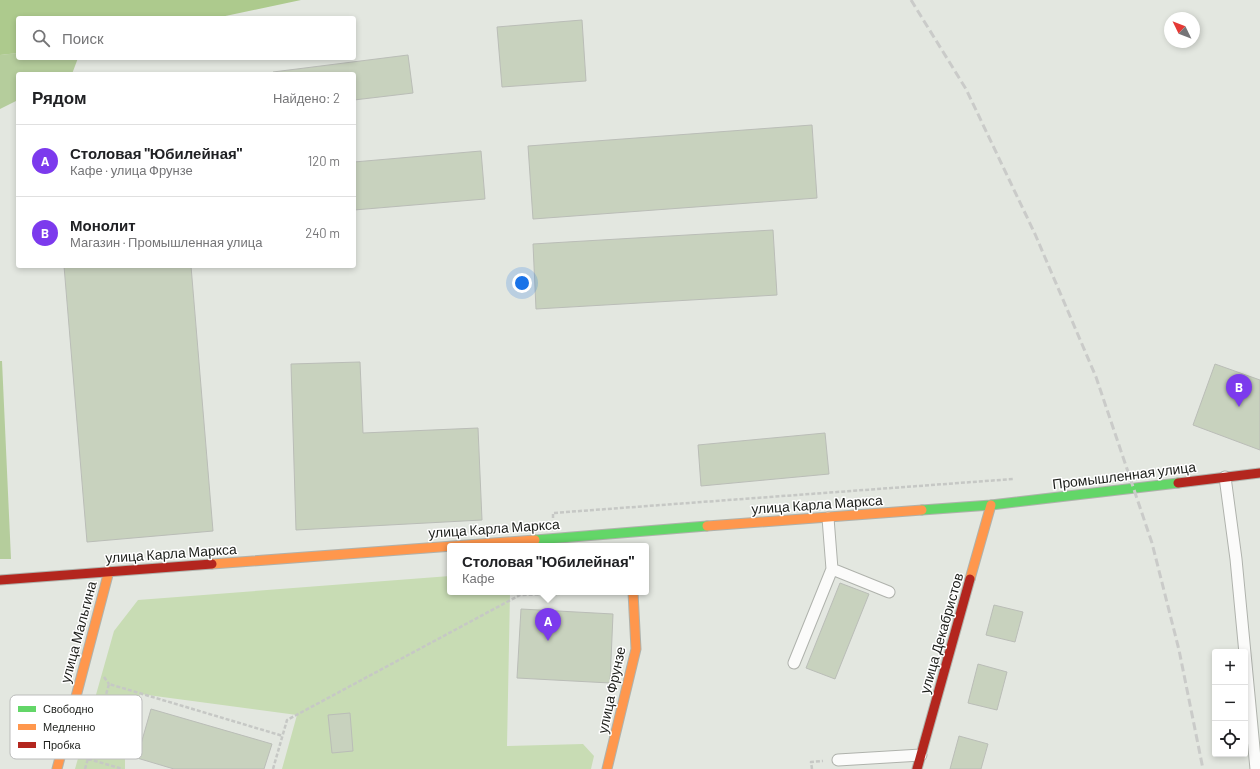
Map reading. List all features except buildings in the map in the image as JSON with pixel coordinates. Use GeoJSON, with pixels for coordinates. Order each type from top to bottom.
{"type":"FeatureCollection","features":[{"type":"Feature","properties":{"kind":"street","name":"Промышленная улица"},"geometry":{"type":"LineString","coordinates":[[991,506],[1260,473]]}},
{"type":"Feature","properties":{"kind":"street","name":"улица Карла Маркса"},"geometry":{"type":"LineString","coordinates":[[489,543],[991,506]]}},
{"type":"Feature","properties":{"kind":"street","name":"улица Декабристов"},"geometry":{"type":"LineString","coordinates":[[917,769],[991,506]]}},
{"type":"Feature","properties":{"kind":"street","name":"улица Карла Маркса"},"geometry":{"type":"LineString","coordinates":[[0,580],[447,546]]}},
{"type":"Feature","properties":{"kind":"street","name":"улица Мальгина"},"geometry":{"type":"LineString","coordinates":[[76,695],[109,571]]}},
{"type":"Feature","properties":{"kind":"street","name":"улица Фрунзе"},"geometry":{"type":"LineString","coordinates":[[607,769],[636,649],[633,595]]}},
{"type":"Feature","properties":{"kind":"street","name":"улица Мальгина"},"geometry":{"type":"LineString","coordinates":[[57,769],[60,759]]}},
{"type":"Feature","properties":{"kind":"lane"},"geometry":{"type":"LineString","coordinates":[[1225,477],[1236,559],[1256,769]]}},
{"type":"Feature","properties":{"kind":"lane"},"geometry":{"type":"LineString","coordinates":[[794,663],[832,569],[828,518]]}},
{"type":"Feature","properties":{"kind":"lane"},"geometry":{"type":"LineString","coordinates":[[832,569],[889,592]]}},
{"type":"Feature","properties":{"kind":"lane"},"geometry":{"type":"LineString","coordinates":[[838,760],[921,755]]}},
{"type":"Feature","properties":{"kind":"path"},"geometry":{"type":"LineString","coordinates":[[553,513],[1018,479]]}},
{"type":"Feature","properties":{"kind":"path"},"geometry":{"type":"LineString","coordinates":[[273,769],[288,720],[520,595]]}},
{"type":"Feature","properties":{"kind":"path"},"geometry":{"type":"LineString","coordinates":[[106,695],[109,684],[283,736]]}},
{"type":"Feature","properties":{"kind":"path"},"geometry":{"type":"LineString","coordinates":[[85,769],[88,759],[123,769]]}},
{"type":"Feature","properties":{"kind":"shaded area"},"geometry":{"type":"Polygon","coordinates":[[[0,0],[301,0],[225,16],[16,16],[16,53],[0,55],[0,0]]]}},
{"type":"Feature","properties":{"kind":"shaded area"},"geometry":{"type":"Polygon","coordinates":[[[16,53],[16,60],[77,60],[73,72],[16,72],[16,101],[0,109],[0,55],[16,53]]]}},
{"type":"Feature","properties":{"kind":"shaded area"},"geometry":{"type":"Polygon","coordinates":[[[0,361],[2,361],[11,559],[0,559],[0,361]]]}},
{"type":"Feature","properties":{"kind":"shaded area"},"geometry":{"type":"Polygon","coordinates":[[[447,576],[447,595],[510,595],[507,746],[583,744],[594,756],[591,769],[282,769],[297,715],[140,694],[96,695],[114,631],[138,600],[447,576]]]}},
{"type":"Feature","properties":{"kind":"shaded area"},"geometry":{"type":"Polygon","coordinates":[[[78,759],[125,759],[125,769],[75,769],[78,759]]]}},
{"type":"Feature","properties":{"kind":"railway"},"geometry":{"type":"LineString","coordinates":[[911,0],[966,89],[1035,234],[1096,377],[1152,543],[1179,650],[1203,769]]}},
{"type":"Feature","properties":{"kind":"traffic: fast"},"geometry":{"type":"LineString","coordinates":[[922,510],[991,505],[1178,483]]}},
{"type":"Feature","properties":{"kind":"traffic: fast"},"geometry":{"type":"LineString","coordinates":[[535,540],[707,526]]}},
{"type":"Feature","properties":{"kind":"traffic: slow"},"geometry":{"type":"LineString","coordinates":[[970,579],[991,505]]}},
{"type":"Feature","properties":{"kind":"traffic: slow"},"geometry":{"type":"LineString","coordinates":[[707,526],[922,510]]}},
{"type":"Feature","properties":{"kind":"traffic: slow"},"geometry":{"type":"LineString","coordinates":[[495,543],[535,540]]}},
{"type":"Feature","properties":{"kind":"traffic: slow"},"geometry":{"type":"LineString","coordinates":[[212,564],[447,547]]}},
{"type":"Feature","properties":{"kind":"traffic: slow"},"geometry":{"type":"LineString","coordinates":[[76,695],[109,571]]}},
{"type":"Feature","properties":{"kind":"traffic: slow"},"geometry":{"type":"LineString","coordinates":[[607,769],[636,649],[633,595]]}},
{"type":"Feature","properties":{"kind":"traffic: slow"},"geometry":{"type":"LineString","coordinates":[[57,769],[60,759]]}},
{"type":"Feature","properties":{"kind":"traffic: jam"},"geometry":{"type":"LineString","coordinates":[[1178,483],[1260,473]]}},
{"type":"Feature","properties":{"kind":"traffic: jam"},"geometry":{"type":"LineString","coordinates":[[0,580],[212,564]]}},
{"type":"Feature","properties":{"kind":"traffic: jam"},"geometry":{"type":"LineString","coordinates":[[917,769],[970,579]]}},
{"type":"Feature","properties":{"kind":"place","name":"Монолит"},"geometry":{"type":"Point","coordinates":[1239,407]}},
{"type":"Feature","properties":{"kind":"place","name":"Столовая \"Юбилейная\""},"geometry":{"type":"Point","coordinates":[548,641]}}]}
